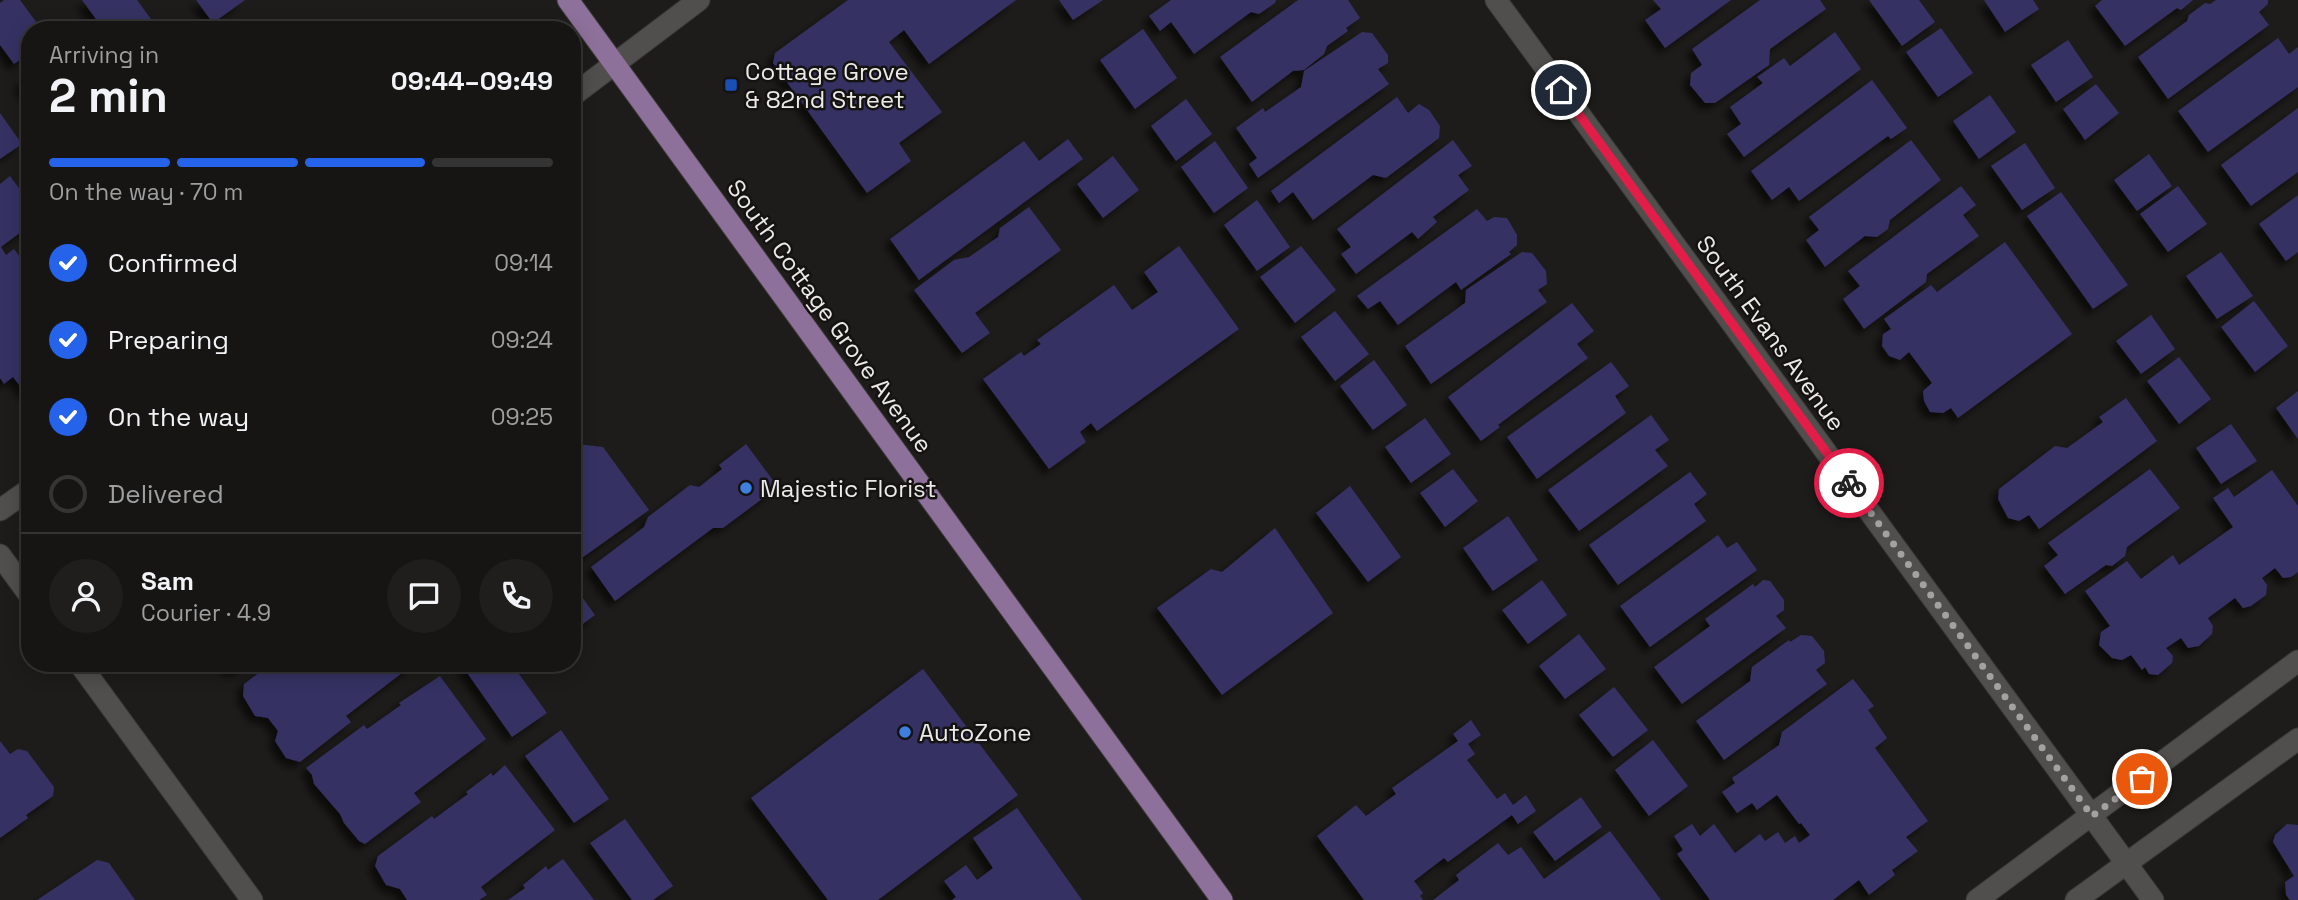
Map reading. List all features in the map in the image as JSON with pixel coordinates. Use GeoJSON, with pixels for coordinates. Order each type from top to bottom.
{"type":"FeatureCollection","features":[{"type":"Feature","properties":{"kind":"main road","name":"South Cottage Grove Avenue"},"geometry":{"type":"LineString","coordinates":[[568,0],[1222,900]]}},
{"type":"Feature","properties":{"kind":"street"},"geometry":{"type":"LineString","coordinates":[[581,89],[699,0]]}},
{"type":"Feature","properties":{"kind":"street","name":"South Evans Avenue"},"geometry":{"type":"LineString","coordinates":[[1496,0],[2153,900]]}},
{"type":"Feature","properties":{"kind":"street"},"geometry":{"type":"LineString","coordinates":[[0,510],[21,495]]}},
{"type":"Feature","properties":{"kind":"street"},"geometry":{"type":"LineString","coordinates":[[0,555],[21,584]]}},
{"type":"Feature","properties":{"kind":"street"},"geometry":{"type":"LineString","coordinates":[[1977,900],[2298,661]]}},
{"type":"Feature","properties":{"kind":"street"},"geometry":{"type":"LineString","coordinates":[[86,672],[252,900]]}},
{"type":"Feature","properties":{"kind":"street"},"geometry":{"type":"LineString","coordinates":[[2076,900],[2298,739]]}},
{"type":"Feature","properties":{"kind":"building"},"geometry":{"type":"Polygon","coordinates":[[[4,0],[20,0],[35,21],[21,21],[21,59],[14,64],[0,45],[0,3],[4,0]]]}},
{"type":"Feature","properties":{"kind":"building"},"geometry":{"type":"Polygon","coordinates":[[[82,0],[137,0],[152,21],[97,21],[82,0]]]}},
{"type":"Feature","properties":{"kind":"building"},"geometry":{"type":"Polygon","coordinates":[[[196,0],[245,0],[216,21],[212,21],[196,0]]]}},
{"type":"Feature","properties":{"kind":"building"},"geometry":{"type":"Polygon","coordinates":[[[848,0],[1016,0],[929,64],[904,30],[889,42],[942,112],[899,143],[911,161],[867,193],[773,63],[775,53],[848,0]]]}},
{"type":"Feature","properties":{"kind":"building"},"geometry":{"type":"Polygon","coordinates":[[[1059,0],[1103,0],[1073,20],[1059,0]]]}},
{"type":"Feature","properties":{"kind":"building"},"geometry":{"type":"Polygon","coordinates":[[[1171,0],[1276,0],[1259,14],[1251,12],[1194,54],[1171,22],[1160,31],[1149,16],[1171,0]]]}},
{"type":"Feature","properties":{"kind":"building"},"geometry":{"type":"Polygon","coordinates":[[[1298,0],[1348,0],[1360,18],[1346,28],[1348,31],[1327,46],[1324,54],[1304,70],[1293,71],[1252,102],[1220,57],[1298,0]]]}},
{"type":"Feature","properties":{"kind":"building"},"geometry":{"type":"Polygon","coordinates":[[[1653,0],[1731,0],[1665,48],[1645,20],[1661,9],[1653,0]]]}},
{"type":"Feature","properties":{"kind":"building"},"geometry":{"type":"Polygon","coordinates":[[[1760,0],[1820,0],[1826,9],[1770,49],[1769,65],[1715,103],[1705,103],[1690,85],[1691,73],[1702,65],[1692,49],[1760,0]]]}},
{"type":"Feature","properties":{"kind":"building"},"geometry":{"type":"Polygon","coordinates":[[[1869,0],[1919,0],[1935,22],[1902,46],[1869,0]]]}},
{"type":"Feature","properties":{"kind":"building"},"geometry":{"type":"Polygon","coordinates":[[[1984,0],[2033,0],[2039,9],[2005,32],[1984,0]]]}},
{"type":"Feature","properties":{"kind":"building"},"geometry":{"type":"Polygon","coordinates":[[[2102,0],[2193,0],[2181,10],[2177,8],[2125,46],[2095,6],[2102,0]]]}},
{"type":"Feature","properties":{"kind":"building"},"geometry":{"type":"Polygon","coordinates":[[[2216,0],[2268,0],[2268,4],[2259,12],[2269,25],[2168,99],[2138,57],[2187,21],[2189,15],[2205,3],[2210,4],[2216,0]]]}},
{"type":"Feature","properties":{"kind":"building"},"geometry":{"type":"Polygon","coordinates":[[[1941,28],[1973,73],[1938,97],[1906,52],[1941,28]]]}},
{"type":"Feature","properties":{"kind":"building"},"geometry":{"type":"Polygon","coordinates":[[[1143,29],[1177,78],[1135,109],[1100,60],[1143,29]]]}},
{"type":"Feature","properties":{"kind":"building"},"geometry":{"type":"Polygon","coordinates":[[[1362,32],[1372,33],[1388,55],[1388,63],[1378,69],[1389,84],[1258,178],[1249,164],[1257,158],[1236,128],[1263,108],[1265,112],[1301,87],[1304,71],[1362,32]]]}},
{"type":"Feature","properties":{"kind":"building"},"geometry":{"type":"Polygon","coordinates":[[[1835,32],[1861,69],[1744,157],[1727,134],[1741,124],[1730,107],[1763,83],[1757,77],[1784,58],[1790,66],[1835,32]]]}},
{"type":"Feature","properties":{"kind":"building"},"geometry":{"type":"Polygon","coordinates":[[[2278,38],[2289,54],[2298,47],[2298,87],[2208,152],[2178,111],[2278,38]]]}},
{"type":"Feature","properties":{"kind":"building"},"geometry":{"type":"Polygon","coordinates":[[[2068,40],[2093,77],[2056,102],[2031,65],[2068,40]]]}},
{"type":"Feature","properties":{"kind":"building"},"geometry":{"type":"Polygon","coordinates":[[[1872,80],[1907,128],[1891,139],[1888,136],[1799,201],[1789,187],[1772,200],[1751,171],[1872,80]]]}},
{"type":"Feature","properties":{"kind":"building"},"geometry":{"type":"Polygon","coordinates":[[[2096,84],[2119,113],[2085,140],[2063,109],[2096,84]]]}},
{"type":"Feature","properties":{"kind":"building"},"geometry":{"type":"Polygon","coordinates":[[[1990,95],[2016,132],[1979,159],[1953,121],[1990,95]]]}},
{"type":"Feature","properties":{"kind":"building"},"geometry":{"type":"Polygon","coordinates":[[[1397,97],[1408,113],[1419,104],[1429,110],[1440,126],[1439,138],[1386,178],[1373,175],[1313,220],[1293,192],[1279,203],[1271,191],[1397,97]]]}},
{"type":"Feature","properties":{"kind":"building"},"geometry":{"type":"Polygon","coordinates":[[[1186,99],[1212,134],[1176,161],[1151,126],[1186,99]]]}},
{"type":"Feature","properties":{"kind":"building"},"geometry":{"type":"Polygon","coordinates":[[[2298,108],[2298,172],[2251,206],[2221,165],[2298,108]]]}},
{"type":"Feature","properties":{"kind":"building"},"geometry":{"type":"Polygon","coordinates":[[[0,113],[21,145],[0,159],[0,113]]]}},
{"type":"Feature","properties":{"kind":"building"},"geometry":{"type":"Polygon","coordinates":[[[1068,139],[1083,159],[919,280],[890,239],[1024,141],[1039,161],[1068,139]]]}},
{"type":"Feature","properties":{"kind":"building"},"geometry":{"type":"Polygon","coordinates":[[[1453,140],[1472,166],[1458,175],[1469,190],[1433,217],[1437,222],[1418,239],[1412,232],[1356,274],[1341,254],[1351,247],[1337,229],[1453,140]]]}},
{"type":"Feature","properties":{"kind":"building"},"geometry":{"type":"Polygon","coordinates":[[[1911,140],[1941,180],[1890,220],[1888,229],[1877,237],[1865,236],[1825,267],[1806,240],[1819,230],[1809,217],[1911,140]]]}},
{"type":"Feature","properties":{"kind":"building"},"geometry":{"type":"Polygon","coordinates":[[[1215,141],[1248,188],[1214,213],[1181,167],[1215,141]]]}},
{"type":"Feature","properties":{"kind":"building"},"geometry":{"type":"Polygon","coordinates":[[[2025,143],[2055,188],[2022,210],[1991,166],[2025,143]]]}},
{"type":"Feature","properties":{"kind":"building"},"geometry":{"type":"Polygon","coordinates":[[[2149,154],[2172,186],[2137,211],[2114,180],[2149,154]]]}},
{"type":"Feature","properties":{"kind":"building"},"geometry":{"type":"Polygon","coordinates":[[[1113,156],[1139,190],[1103,218],[1077,184],[1113,156]]]}},
{"type":"Feature","properties":{"kind":"building"},"geometry":{"type":"Polygon","coordinates":[[[10,176],[21,191],[21,232],[1,247],[6,255],[14,249],[21,258],[21,387],[13,377],[4,384],[0,378],[0,184],[10,176]]]}},
{"type":"Feature","properties":{"kind":"building"},"geometry":{"type":"Polygon","coordinates":[[[1961,186],[1976,205],[1963,215],[1979,236],[1927,274],[1926,282],[1864,329],[1843,299],[1860,286],[1848,271],[1961,186]]]}},
{"type":"Feature","properties":{"kind":"building"},"geometry":{"type":"Polygon","coordinates":[[[2178,186],[2207,224],[2168,252],[2140,214],[2178,186]]]}},
{"type":"Feature","properties":{"kind":"building"},"geometry":{"type":"Polygon","coordinates":[[[2061,192],[2128,285],[2093,309],[2027,216],[2061,192]]]}},
{"type":"Feature","properties":{"kind":"building"},"geometry":{"type":"Polygon","coordinates":[[[2298,195],[2298,252],[2286,261],[2259,224],[2298,195]]]}},
{"type":"Feature","properties":{"kind":"building"},"geometry":{"type":"Polygon","coordinates":[[[1257,200],[1290,247],[1257,271],[1224,225],[1257,200]]]}},
{"type":"Feature","properties":{"kind":"building"},"geometry":{"type":"Polygon","coordinates":[[[1029,207],[1061,250],[975,313],[990,333],[962,353],[914,290],[954,260],[969,257],[998,237],[1000,228],[1029,207]]]}},
{"type":"Feature","properties":{"kind":"building"},"geometry":{"type":"Polygon","coordinates":[[[1477,209],[1487,221],[1494,217],[1507,218],[1517,235],[1517,245],[1509,252],[1511,254],[1461,290],[1456,282],[1398,325],[1380,301],[1368,309],[1357,296],[1477,209]]]}},
{"type":"Feature","properties":{"kind":"building"},"geometry":{"type":"Polygon","coordinates":[[[2005,242],[2072,334],[1958,418],[1951,408],[1943,413],[1930,412],[1924,401],[1923,391],[1932,383],[1909,352],[1900,360],[1889,356],[1882,346],[1883,334],[1891,329],[1884,319],[1931,285],[1937,292],[2005,242]]]}},
{"type":"Feature","properties":{"kind":"building"},"geometry":{"type":"Polygon","coordinates":[[[1179,246],[1239,329],[1097,431],[1091,423],[1080,432],[1086,442],[1049,469],[983,379],[1021,352],[1024,356],[1041,344],[1037,340],[1114,285],[1132,310],[1158,292],[1144,272],[1179,246]]]}},
{"type":"Feature","properties":{"kind":"building"},"geometry":{"type":"Polygon","coordinates":[[[1301,246],[1336,290],[1295,323],[1260,277],[1301,246]]]}},
{"type":"Feature","properties":{"kind":"building"},"geometry":{"type":"Polygon","coordinates":[[[1522,252],[1532,253],[1546,271],[1547,284],[1538,290],[1547,302],[1431,384],[1405,346],[1465,303],[1466,290],[1522,252]]]}},
{"type":"Feature","properties":{"kind":"building"},"geometry":{"type":"Polygon","coordinates":[[[2221,252],[2253,296],[2217,319],[2186,276],[2221,252]]]}},
{"type":"Feature","properties":{"kind":"building"},"geometry":{"type":"Polygon","coordinates":[[[2254,301],[2288,346],[2255,372],[2221,327],[2254,301]]]}},
{"type":"Feature","properties":{"kind":"building"},"geometry":{"type":"Polygon","coordinates":[[[1572,303],[1594,331],[1577,344],[1588,358],[1498,425],[1500,427],[1481,441],[1448,397],[1572,303]]]}},
{"type":"Feature","properties":{"kind":"building"},"geometry":{"type":"Polygon","coordinates":[[[1335,311],[1369,354],[1335,381],[1301,337],[1335,311]]]}},
{"type":"Feature","properties":{"kind":"building"},"geometry":{"type":"Polygon","coordinates":[[[2151,315],[2175,349],[2141,374],[2116,341],[2151,315]]]}},
{"type":"Feature","properties":{"kind":"building"},"geometry":{"type":"Polygon","coordinates":[[[2179,357],[2211,399],[2179,424],[2147,381],[2179,357]]]}},
{"type":"Feature","properties":{"kind":"building"},"geometry":{"type":"Polygon","coordinates":[[[1374,360],[1407,405],[1373,430],[1340,386],[1374,360]]]}},
{"type":"Feature","properties":{"kind":"building"},"geometry":{"type":"Polygon","coordinates":[[[1611,362],[1629,386],[1615,396],[1626,413],[1537,479],[1507,437],[1611,362]]]}},
{"type":"Feature","properties":{"kind":"building"},"geometry":{"type":"Polygon","coordinates":[[[2298,391],[2298,439],[2276,408],[2298,391]]]}},
{"type":"Feature","properties":{"kind":"building"},"geometry":{"type":"Polygon","coordinates":[[[2126,398],[2157,441],[2039,529],[2029,515],[2019,521],[2008,518],[1998,499],[1999,489],[2055,446],[2067,448],[2103,422],[2099,417],[2126,398]]]}},
{"type":"Feature","properties":{"kind":"building"},"geometry":{"type":"Polygon","coordinates":[[[1651,415],[1669,440],[1655,450],[1668,466],[1579,531],[1548,490],[1651,415]]]}},
{"type":"Feature","properties":{"kind":"building"},"geometry":{"type":"Polygon","coordinates":[[[1425,418],[1451,454],[1411,483],[1385,447],[1425,418]]]}},
{"type":"Feature","properties":{"kind":"building"},"geometry":{"type":"Polygon","coordinates":[[[2231,424],[2257,461],[2221,484],[2196,448],[2231,424]]]}},
{"type":"Feature","properties":{"kind":"building"},"geometry":{"type":"Polygon","coordinates":[[[581,444],[603,447],[649,510],[581,559],[581,444]]]}},
{"type":"Feature","properties":{"kind":"building"},"geometry":{"type":"Polygon","coordinates":[[[746,444],[778,487],[723,528],[713,528],[615,601],[591,567],[644,527],[648,517],[690,485],[699,487],[722,469],[719,465],[746,444]]]}},
{"type":"Feature","properties":{"kind":"building"},"geometry":{"type":"Polygon","coordinates":[[[1453,469],[1478,501],[1445,527],[1420,493],[1453,469]]]}},
{"type":"Feature","properties":{"kind":"building"},"geometry":{"type":"Polygon","coordinates":[[[2150,469],[2180,508],[2127,547],[2125,556],[2112,566],[2106,565],[2065,594],[2044,566],[2058,555],[2048,543],[2150,469]]]}},
{"type":"Feature","properties":{"kind":"building"},"geometry":{"type":"Polygon","coordinates":[[[2272,470],[2298,506],[2298,572],[2283,578],[2275,568],[2262,578],[2267,585],[2266,595],[2251,606],[2243,608],[2235,598],[2208,618],[2213,626],[2212,634],[2199,646],[2188,648],[2181,638],[2166,648],[2173,656],[2172,663],[2158,675],[2149,674],[2145,667],[2142,670],[2131,655],[2122,660],[2112,658],[2099,645],[2101,632],[2110,626],[2085,591],[2127,561],[2141,579],[2173,555],[2179,565],[2233,527],[2213,498],[2228,488],[2234,497],[2272,470]]]}},
{"type":"Feature","properties":{"kind":"building"},"geometry":{"type":"Polygon","coordinates":[[[1690,472],[1707,494],[1694,504],[1706,521],[1618,585],[1589,545],[1690,472]]]}},
{"type":"Feature","properties":{"kind":"building"},"geometry":{"type":"Polygon","coordinates":[[[1350,486],[1401,557],[1368,582],[1316,513],[1350,486]]]}},
{"type":"Feature","properties":{"kind":"building"},"geometry":{"type":"Polygon","coordinates":[[[1508,516],[1538,560],[1493,591],[1463,548],[1508,516]]]}},
{"type":"Feature","properties":{"kind":"building"},"geometry":{"type":"Polygon","coordinates":[[[1275,528],[1333,613],[1222,695],[1157,608],[1211,569],[1222,572],[1275,528]]]}},
{"type":"Feature","properties":{"kind":"building"},"geometry":{"type":"Polygon","coordinates":[[[1718,535],[1727,548],[1737,542],[1757,570],[1650,647],[1620,606],[1718,535]]]}},
{"type":"Feature","properties":{"kind":"building"},"geometry":{"type":"Polygon","coordinates":[[[1542,580],[1567,615],[1528,644],[1502,610],[1542,580]]]}},
{"type":"Feature","properties":{"kind":"building"},"geometry":{"type":"Polygon","coordinates":[[[1763,580],[1770,581],[1784,600],[1784,610],[1776,616],[1786,628],[1682,704],[1654,667],[1710,626],[1705,619],[1753,584],[1755,587],[1763,580]]]}},
{"type":"Feature","properties":{"kind":"building"},"geometry":{"type":"Polygon","coordinates":[[[581,596],[595,615],[581,625],[581,596]]]}},
{"type":"Feature","properties":{"kind":"building"},"geometry":{"type":"Polygon","coordinates":[[[1579,634],[1606,669],[1565,699],[1539,666],[1579,634]]]}},
{"type":"Feature","properties":{"kind":"building"},"geometry":{"type":"Polygon","coordinates":[[[1801,635],[1812,636],[1824,651],[1825,663],[1816,670],[1827,684],[1724,760],[1696,721],[1750,681],[1752,667],[1789,640],[1790,642],[1801,635]]]}},
{"type":"Feature","properties":{"kind":"building","name":"AutoZone"},"geometry":{"type":"Polygon","coordinates":[[[923,669],[1018,795],[878,900],[828,900],[751,798],[923,669]]]}},
{"type":"Feature","properties":{"kind":"building"},"geometry":{"type":"Polygon","coordinates":[[[260,672],[403,672],[346,716],[351,722],[300,762],[286,758],[275,741],[278,731],[268,718],[255,716],[243,696],[244,684],[260,672]]]}},
{"type":"Feature","properties":{"kind":"building"},"geometry":{"type":"Polygon","coordinates":[[[466,672],[517,672],[547,713],[512,737],[466,672]]]}},
{"type":"Feature","properties":{"kind":"building"},"geometry":{"type":"Polygon","coordinates":[[[440,676],[486,739],[414,793],[421,802],[365,844],[359,841],[344,823],[340,814],[314,784],[312,775],[306,768],[364,725],[367,729],[401,705],[399,703],[440,676]]]}},
{"type":"Feature","properties":{"kind":"building"},"geometry":{"type":"Polygon","coordinates":[[[1853,679],[1874,706],[1868,710],[1887,738],[1875,748],[1928,821],[1906,837],[1918,851],[1892,870],[1895,875],[1869,895],[1859,880],[1833,900],[1710,900],[1677,854],[1683,850],[1674,836],[1692,824],[1700,836],[1714,824],[1735,853],[1760,834],[1765,841],[1778,832],[1785,843],[1795,836],[1799,843],[1810,835],[1777,795],[1757,810],[1752,803],[1737,813],[1722,792],[1735,783],[1732,778],[1779,745],[1782,732],[1853,679]]]}},
{"type":"Feature","properties":{"kind":"building"},"geometry":{"type":"Polygon","coordinates":[[[1614,687],[1648,730],[1613,757],[1579,715],[1614,687]]]}},
{"type":"Feature","properties":{"kind":"building"},"geometry":{"type":"Polygon","coordinates":[[[1471,720],[1481,735],[1468,744],[1475,754],[1467,760],[1497,799],[1505,793],[1513,805],[1526,795],[1536,811],[1518,824],[1512,815],[1448,862],[1444,858],[1414,881],[1423,893],[1420,896],[1423,900],[1364,900],[1317,836],[1356,805],[1366,816],[1396,794],[1392,788],[1458,741],[1453,734],[1471,720]]]}},
{"type":"Feature","properties":{"kind":"building"},"geometry":{"type":"Polygon","coordinates":[[[561,730],[609,799],[574,823],[525,756],[561,730]]]}},
{"type":"Feature","properties":{"kind":"building"},"geometry":{"type":"Polygon","coordinates":[[[1653,740],[1688,786],[1649,816],[1615,770],[1653,740]]]}},
{"type":"Feature","properties":{"kind":"building"},"geometry":{"type":"Polygon","coordinates":[[[0,741],[10,754],[18,749],[27,751],[54,787],[53,796],[0,838],[0,741]]]}},
{"type":"Feature","properties":{"kind":"building"},"geometry":{"type":"Polygon","coordinates":[[[505,765],[555,830],[481,887],[487,895],[479,900],[407,900],[400,889],[386,885],[375,866],[378,856],[432,816],[434,819],[468,794],[466,792],[491,773],[493,776],[505,765]]]}},
{"type":"Feature","properties":{"kind":"building"},"geometry":{"type":"Polygon","coordinates":[[[1581,797],[1602,827],[1555,861],[1533,832],[1581,797]]]}},
{"type":"Feature","properties":{"kind":"building"},"geometry":{"type":"Polygon","coordinates":[[[1017,808],[1082,900],[952,900],[956,897],[944,881],[966,865],[977,880],[993,868],[973,838],[1017,808]]]}},
{"type":"Feature","properties":{"kind":"building"},"geometry":{"type":"Polygon","coordinates":[[[625,819],[673,886],[653,900],[632,900],[590,843],[625,819]]]}},
{"type":"Feature","properties":{"kind":"building"},"geometry":{"type":"Polygon","coordinates":[[[2287,824],[2298,825],[2298,900],[2290,900],[2286,895],[2285,882],[2294,876],[2273,842],[2275,835],[2287,824]]]}},
{"type":"Feature","properties":{"kind":"building"},"geometry":{"type":"Polygon","coordinates":[[[1610,831],[1661,900],[1433,900],[1459,880],[1456,875],[1498,843],[1508,855],[1521,847],[1544,879],[1610,831]]]}},
{"type":"Feature","properties":{"kind":"building"},"geometry":{"type":"Polygon","coordinates":[[[563,859],[594,900],[508,900],[525,888],[523,885],[546,866],[548,870],[563,859]]]}},
{"type":"Feature","properties":{"kind":"building"},"geometry":{"type":"Polygon","coordinates":[[[97,860],[109,863],[135,900],[37,900],[97,860]]]}},
{"type":"Feature","properties":{"kind":"way so far"},"geometry":{"type":"LineString","coordinates":[[1849,483],[2092,816],[2142,779]]}},
{"type":"Feature","properties":{"kind":"place","name":"Cottage Grove & 82nd Street"},"geometry":{"type":"Point","coordinates":[731,85]}},
{"type":"Feature","properties":{"kind":"place","name":"Majestic Florist"},"geometry":{"type":"Point","coordinates":[746,488]}},
{"type":"Feature","properties":{"kind":"place","name":"AutoZone"},"geometry":{"type":"Point","coordinates":[905,732]}},
{"type":"Feature","properties":{"kind":"route"},"geometry":{"type":"LineString","coordinates":[[1561,90],[1849,483]]}}]}
